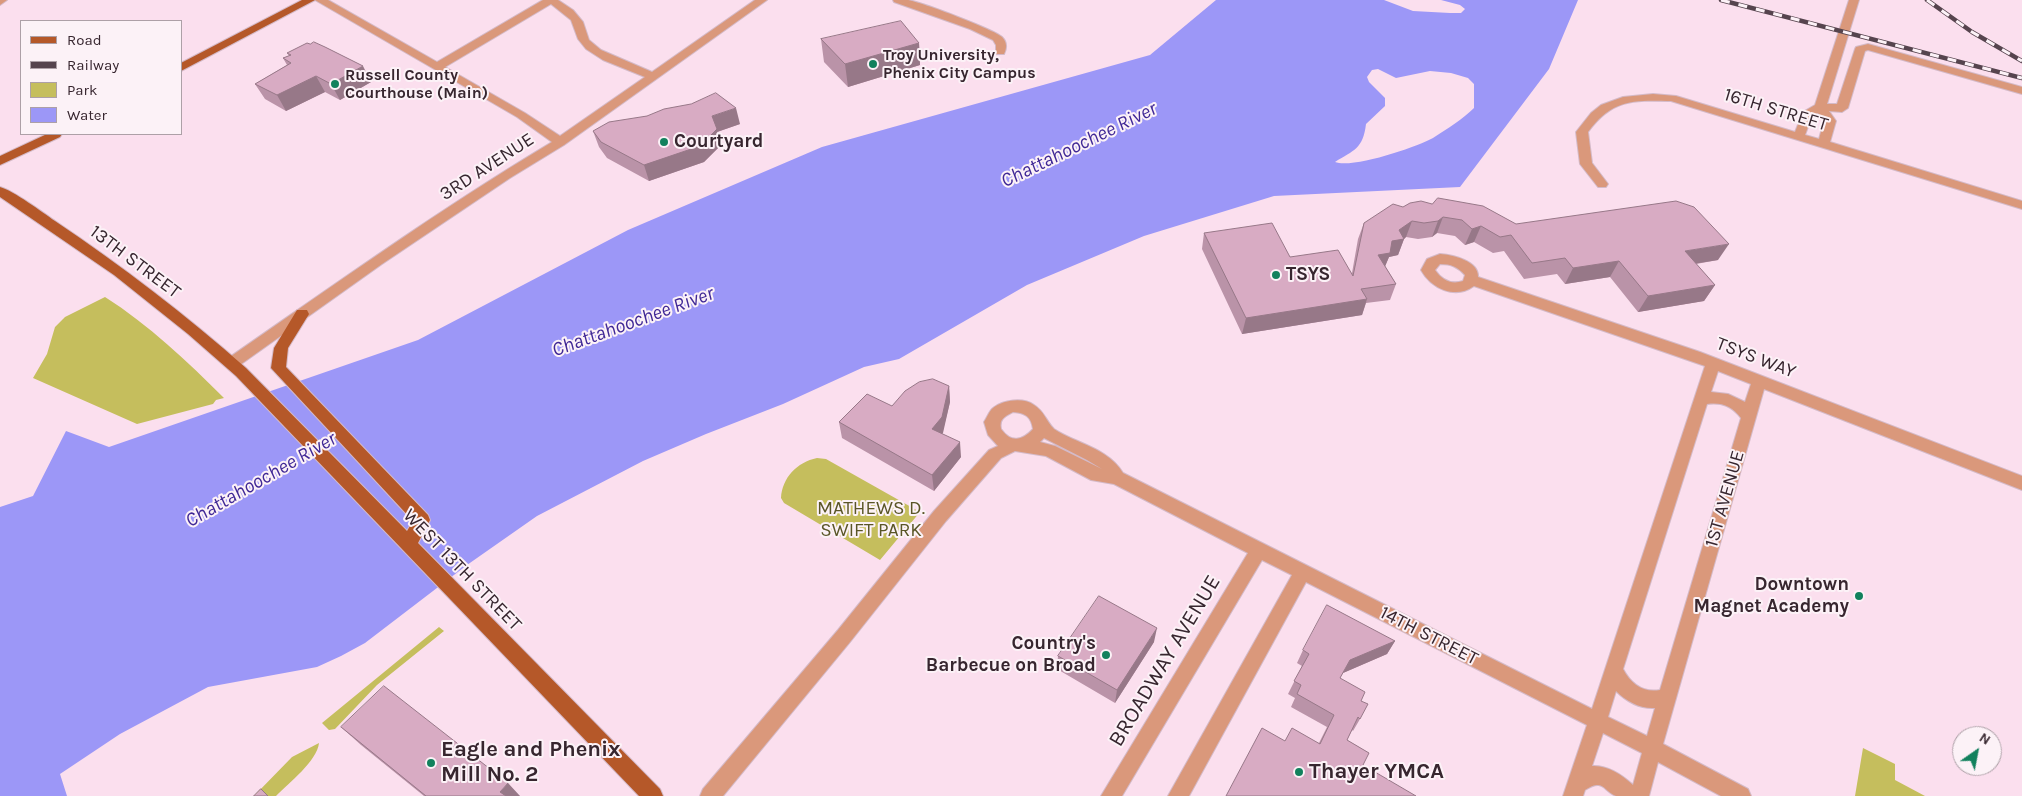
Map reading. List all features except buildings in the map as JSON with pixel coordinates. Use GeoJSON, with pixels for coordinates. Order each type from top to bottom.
{"type":"FeatureCollection","features":[{"type":"Feature","properties":{"kind":"main road"},"geometry":{"type":"LineString","coordinates":[[182,67],[310,0]]}},
{"type":"Feature","properties":{"kind":"main road"},"geometry":{"type":"LineString","coordinates":[[0,161],[54,135]]}},
{"type":"Feature","properties":{"kind":"main road","name":"13TH STREET"},"geometry":{"type":"LineString","coordinates":[[0,191],[42,218],[113,269],[180,320],[236,368]]}},
{"type":"Feature","properties":{"kind":"main road"},"geometry":{"type":"LineString","coordinates":[[302,314],[281,348],[278,368],[422,520],[408,544]]}},
{"type":"Feature","properties":{"kind":"main road","name":"WEST 13TH STREET"},"geometry":{"type":"LineString","coordinates":[[236,368],[653,796]]}},
{"type":"Feature","properties":{"kind":"street"},"geometry":{"type":"LineString","coordinates":[[320,0],[521,115],[560,142]]}},
{"type":"Feature","properties":{"kind":"street"},"geometry":{"type":"LineString","coordinates":[[436,67],[551,0],[570,12],[577,20],[584,40],[597,51],[611,59],[653,76]]}},
{"type":"Feature","properties":{"kind":"street","name":"3RD AVENUE"},"geometry":{"type":"LineString","coordinates":[[236,368],[302,314],[506,175],[560,142],[762,0]]}},
{"type":"Feature","properties":{"kind":"street"},"geometry":{"type":"LineString","coordinates":[[1820,107],[1854,0]]}},
{"type":"Feature","properties":{"kind":"street"},"geometry":{"type":"LineString","coordinates":[[905,1],[974,27],[997,38],[1001,45],[1000,52]]}},
{"type":"Feature","properties":{"kind":"street"},"geometry":{"type":"LineString","coordinates":[[1799,136],[1807,114],[1820,107],[1842,108],[1860,50],[1868,47],[2022,91]]}},
{"type":"Feature","properties":{"kind":"street","name":"16TH STREET"},"geometry":{"type":"LineString","coordinates":[[1602,184],[1586,164],[1582,132],[1598,112],[1621,101],[1644,96],[1672,98],[2022,205]]}},
{"type":"Feature","properties":{"kind":"street"},"geometry":{"type":"LineString","coordinates":[[1820,107],[1830,121],[1823,144]]}},
{"type":"Feature","properties":{"kind":"street","name":"TSYS WAY"},"geometry":{"type":"LineString","coordinates":[[1471,280],[1713,363],[2022,483]]}},
{"type":"Feature","properties":{"kind":"street"},"geometry":{"type":"LineString","coordinates":[[1574,790],[1713,363]]}},
{"type":"Feature","properties":{"kind":"street","name":"1ST AVENUE"},"geometry":{"type":"LineString","coordinates":[[1639,796],[1759,380]]}},
{"type":"Feature","properties":{"kind":"street"},"geometry":{"type":"LineString","coordinates":[[1701,400],[1710,396],[1720,397],[1736,403],[1745,410],[1748,417]]}},
{"type":"Feature","properties":{"kind":"street","name":"14TH STREET"},"geometry":{"type":"LineString","coordinates":[[1117,478],[1113,469],[1105,462],[1050,434],[1039,418],[1028,408],[1011,406],[998,412],[992,421],[991,429],[994,435],[1006,444],[1049,450],[1097,475],[1117,478],[1597,720],[1741,796]]}},
{"type":"Feature","properties":{"kind":"street"},"geometry":{"type":"LineString","coordinates":[[710,796],[844,636],[940,516],[995,454],[1037,438],[1042,425]]}},
{"type":"Feature","properties":{"kind":"street"},"geometry":{"type":"LineString","coordinates":[[994,435],[995,454]]}},
{"type":"Feature","properties":{"kind":"street","name":"BROADWAY AVENUE"},"geometry":{"type":"LineString","coordinates":[[1111,796],[1259,550]]}},
{"type":"Feature","properties":{"kind":"street"},"geometry":{"type":"LineString","coordinates":[[1178,796],[1303,572]]}},
{"type":"Feature","properties":{"kind":"street"},"geometry":{"type":"LineString","coordinates":[[1614,669],[1617,680],[1628,691],[1647,700],[1659,701],[1668,696]]}},
{"type":"Feature","properties":{"kind":"street"},"geometry":{"type":"LineString","coordinates":[[1574,790],[1590,776],[1604,777],[1620,785],[1630,796]]}},
{"type":"Feature","properties":{"kind":"green space"},"geometry":{"type":"Polygon","coordinates":[[[105,297],[137,319],[167,344],[224,398],[216,400],[213,404],[137,424],[33,378],[47,354],[55,327],[65,317],[105,297]]]}},
{"type":"Feature","properties":{"kind":"green space","name":"MATHEWS D. SWIFT PARK"},"geometry":{"type":"Polygon","coordinates":[[[817,458],[826,459],[920,512],[880,560],[784,503],[781,498],[782,491],[792,472],[803,463],[817,458]]]}},
{"type":"Feature","properties":{"kind":"green space"},"geometry":{"type":"Polygon","coordinates":[[[439,627],[444,631],[377,685],[335,729],[329,730],[322,723],[439,627]]]}},
{"type":"Feature","properties":{"kind":"green space"},"geometry":{"type":"Polygon","coordinates":[[[319,743],[308,764],[276,796],[254,796],[292,757],[319,743]]]}},
{"type":"Feature","properties":{"kind":"green space"},"geometry":{"type":"Polygon","coordinates":[[[1863,748],[1895,764],[1895,780],[1925,796],[1855,796],[1863,748]]]}},
{"type":"Feature","properties":{"kind":"water","name":"Chattahoochee River"},"geometry":{"type":"Polygon","coordinates":[[[1216,0],[1384,0],[1413,11],[1461,13],[1465,9],[1460,5],[1441,0],[1578,0],[1549,69],[1460,187],[1274,196],[1144,236],[1027,285],[899,359],[864,367],[783,404],[643,461],[537,516],[467,565],[365,643],[341,656],[317,667],[208,687],[120,734],[60,774],[67,796],[0,796],[0,507],[33,496],[66,431],[109,447],[418,340],[628,230],[822,147],[1150,55],[1216,0]],[[1378,69],[1372,70],[1367,77],[1369,82],[1385,98],[1385,106],[1366,124],[1360,144],[1335,162],[1369,160],[1413,147],[1433,138],[1474,108],[1474,84],[1468,78],[1451,73],[1430,71],[1396,78],[1378,69]]]}},
{"type":"Feature","properties":{"kind":"railway"},"geometry":{"type":"LineString","coordinates":[[1721,0],[2022,78]]}},
{"type":"Feature","properties":{"kind":"railway"},"geometry":{"type":"LineString","coordinates":[[1927,0],[1972,32],[2022,61]]}},
{"type":"Feature","properties":{"kind":"place","name":"Troy University, Phenix City Campus"},"geometry":{"type":"Point","coordinates":[873,64]}},
{"type":"Feature","properties":{"kind":"place","name":"Russell County Courthouse (Main)"},"geometry":{"type":"Point","coordinates":[335,84]}},
{"type":"Feature","properties":{"kind":"place","name":"Courtyard"},"geometry":{"type":"Point","coordinates":[664,142]}},
{"type":"Feature","properties":{"kind":"place","name":"TSYS"},"geometry":{"type":"Point","coordinates":[1276,275]}},
{"type":"Feature","properties":{"kind":"place","name":"Downtown Magnet Academy"},"geometry":{"type":"Point","coordinates":[1859,596]}},
{"type":"Feature","properties":{"kind":"place","name":"Country's Barbecue on Broad"},"geometry":{"type":"Point","coordinates":[1106,655]}},
{"type":"Feature","properties":{"kind":"place","name":"Eagle and Phenix Mill No. 2"},"geometry":{"type":"Point","coordinates":[431,763]}},
{"type":"Feature","properties":{"kind":"place","name":"Thayer YMCA"},"geometry":{"type":"Point","coordinates":[1299,772]}}]}
